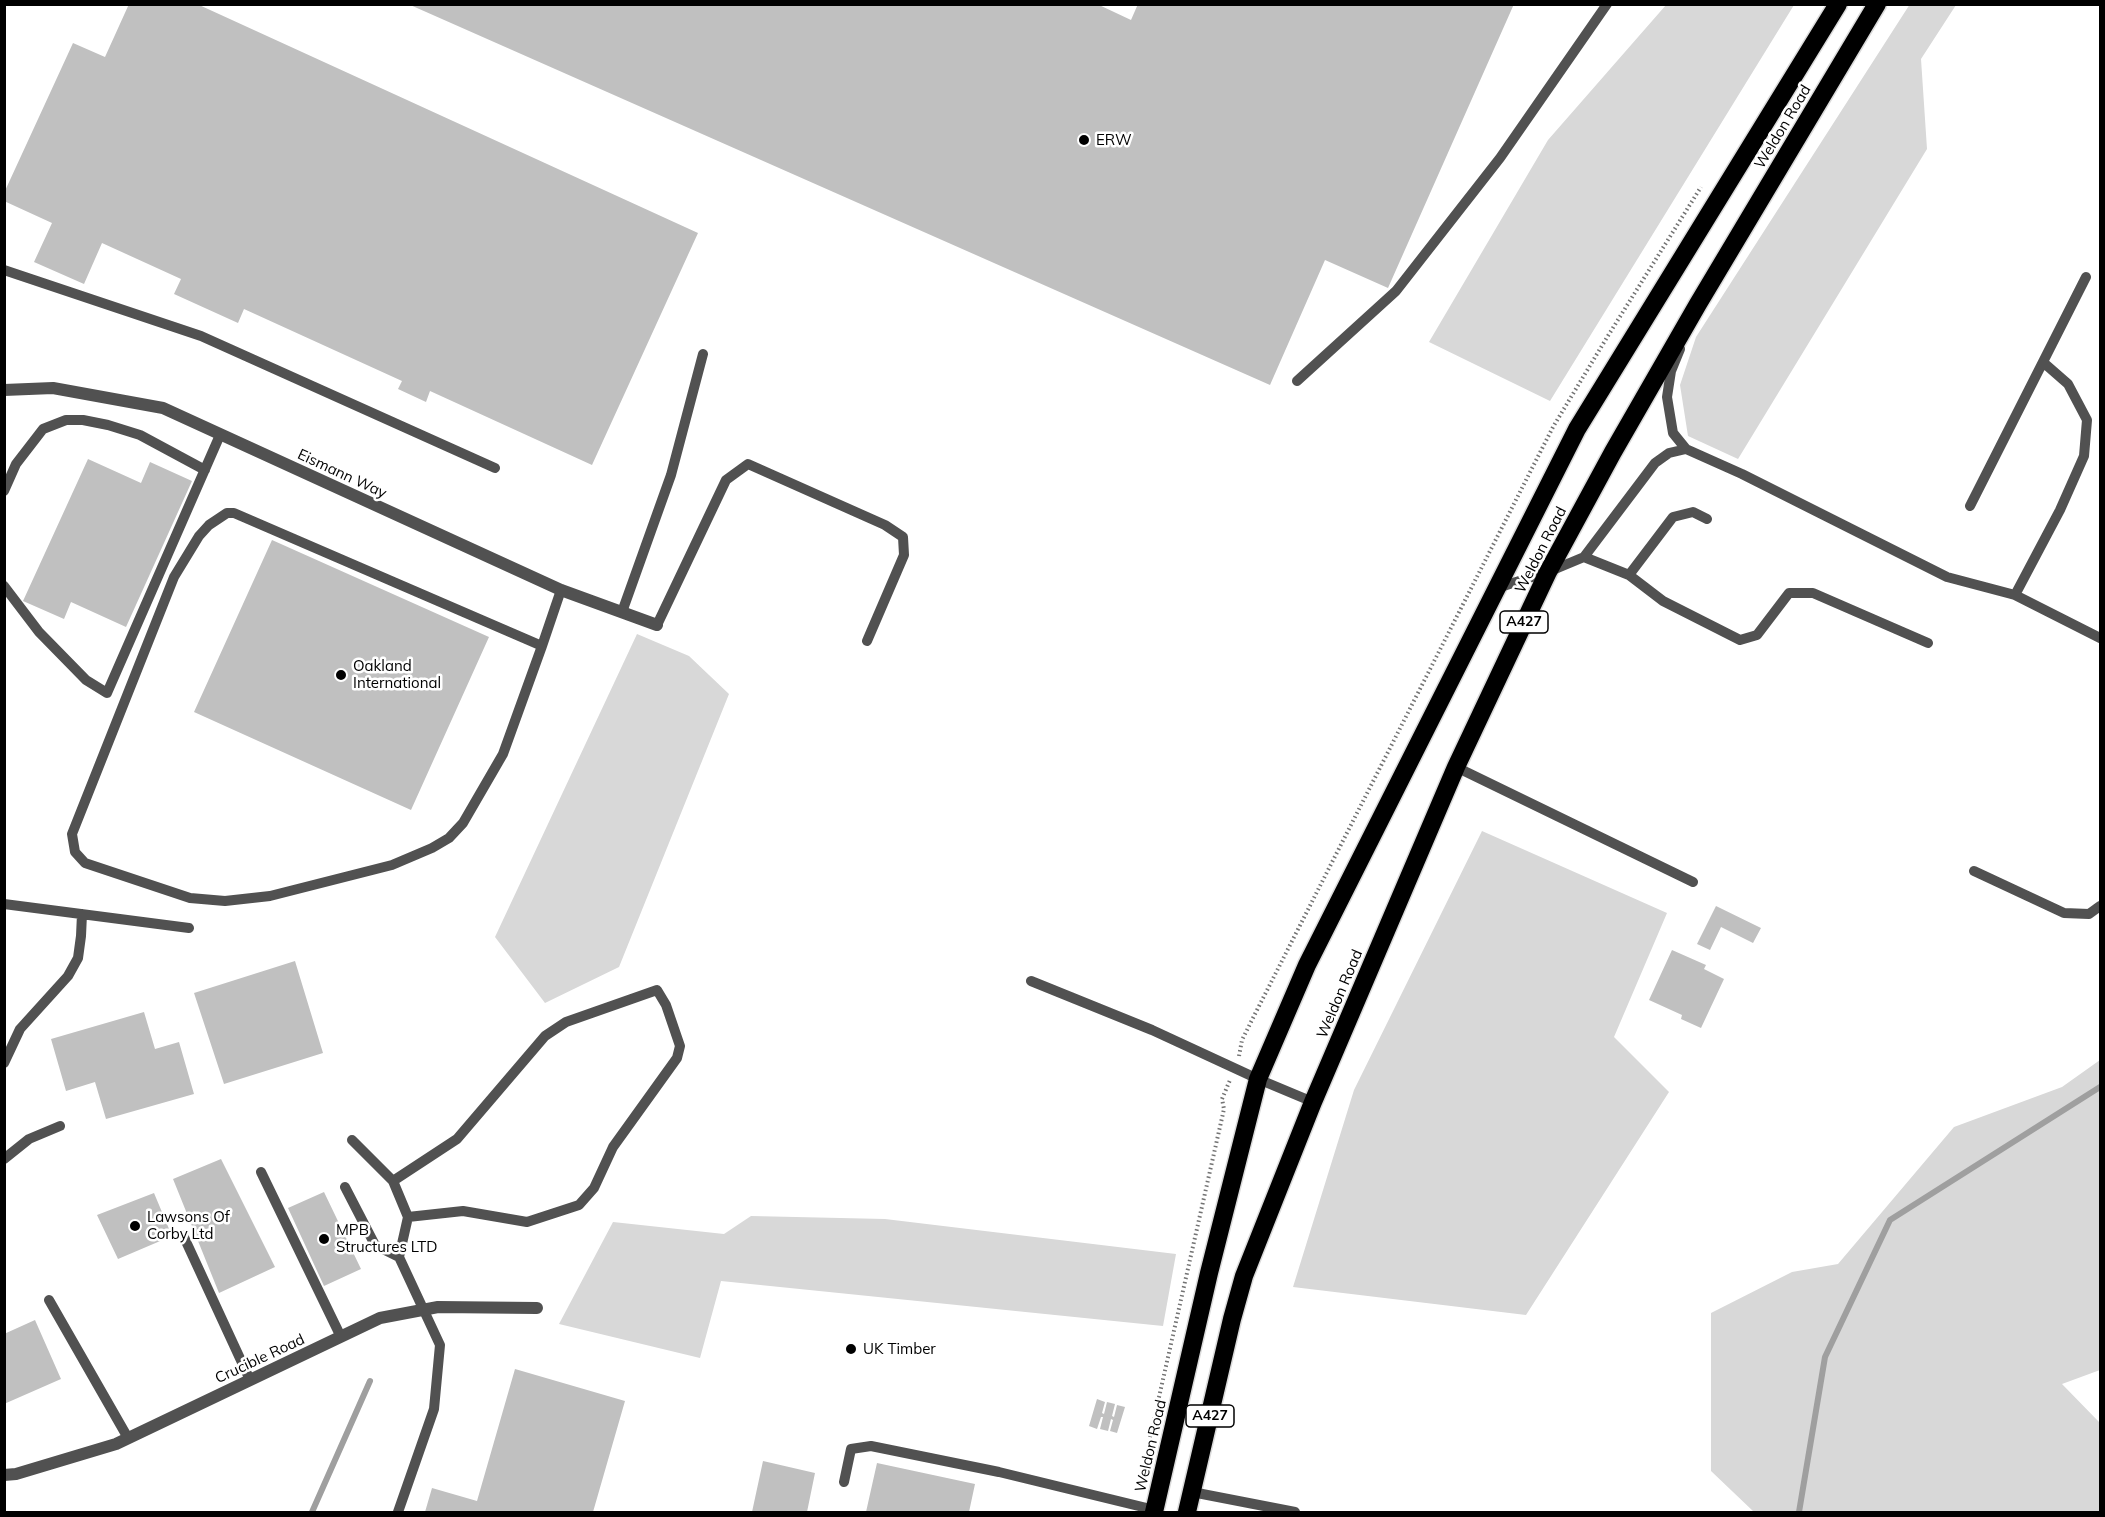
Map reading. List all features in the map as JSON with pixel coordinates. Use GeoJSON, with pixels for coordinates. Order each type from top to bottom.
{"type":"FeatureCollection","features":[{"type":"Feature","properties":{"kind":"highway","name":"Weldon Road"},"geometry":{"type":"LineString","coordinates":[[1154,1511],[1209,1273],[1258,1079],[1307,965],[1577,429],[1838,4]]}},
{"type":"Feature","properties":{"kind":"highway","name":"Weldon Road"},"geometry":{"type":"LineString","coordinates":[[1192,1492],[1244,1276],[1313,1102],[1456,767],[1548,572],[1613,452],[1698,304],[1877,4]]}},
{"type":"Feature","properties":{"kind":"highway","name":"A427"},"geometry":{"type":"LineString","coordinates":[[1187,1512],[1192,1492]]}},
{"type":"Feature","properties":{"kind":"street","name":"Eismann Way"},"geometry":{"type":"LineString","coordinates":[[4,390],[53,388],[163,408],[561,590],[657,625]]}},
{"type":"Feature","properties":{"kind":"street","name":"Crucible Road"},"geometry":{"type":"LineString","coordinates":[[4,1476],[116,1444],[380,1318],[438,1307],[537,1308]]}},
{"type":"Feature","properties":{"kind":"lane"},"geometry":{"type":"LineString","coordinates":[[1297,381],[1396,291],[1500,158],[1607,4]]}},
{"type":"Feature","properties":{"kind":"lane"},"geometry":{"type":"LineString","coordinates":[[4,270],[201,336],[495,468]]}},
{"type":"Feature","properties":{"kind":"lane"},"geometry":{"type":"LineString","coordinates":[[1970,506],[2086,277]]}},
{"type":"Feature","properties":{"kind":"lane"},"geometry":{"type":"LineString","coordinates":[[1698,304],[1671,371],[1666,397],[1673,433],[1686,448],[1947,577],[2015,596],[2100,638]]}},
{"type":"Feature","properties":{"kind":"lane"},"geometry":{"type":"LineString","coordinates":[[622,612],[671,474],[703,354]]}},
{"type":"Feature","properties":{"kind":"lane"},"geometry":{"type":"LineString","coordinates":[[2015,596],[2060,510],[2084,456],[2087,420],[2067,384],[2044,363]]}},
{"type":"Feature","properties":{"kind":"lane"},"geometry":{"type":"LineString","coordinates":[[4,491],[16,464],[43,429],[66,420],[83,420],[108,425],[140,435],[205,470]]}},
{"type":"Feature","properties":{"kind":"lane"},"geometry":{"type":"LineString","coordinates":[[4,586],[39,632],[86,680],[107,693],[220,435]]}},
{"type":"Feature","properties":{"kind":"lane"},"geometry":{"type":"LineString","coordinates":[[1497,588],[1548,572],[1584,557],[1655,463],[1669,453],[1686,448]]}},
{"type":"Feature","properties":{"kind":"lane"},"geometry":{"type":"LineString","coordinates":[[657,625],[726,480],[747,464],[885,525],[903,537],[904,555],[867,641]]}},
{"type":"Feature","properties":{"kind":"lane"},"geometry":{"type":"LineString","coordinates":[[542,646],[234,513],[227,513],[198,536],[174,577],[72,834],[75,852],[85,863],[190,898],[225,901],[270,896],[392,865],[432,848],[449,838],[463,823],[503,754],[542,646],[561,590]]}},
{"type":"Feature","properties":{"kind":"lane"},"geometry":{"type":"LineString","coordinates":[[1629,575],[1673,517],[1693,513],[1707,519]]}},
{"type":"Feature","properties":{"kind":"lane"},"geometry":{"type":"LineString","coordinates":[[1584,557],[1629,575],[1663,601],[1740,640],[1757,634],[1789,593],[1813,593],[1928,642]]}},
{"type":"Feature","properties":{"kind":"lane"},"geometry":{"type":"LineString","coordinates":[[1456,767],[1693,882]]}},
{"type":"Feature","properties":{"kind":"lane"},"geometry":{"type":"LineString","coordinates":[[1974,871],[2064,913],[2090,914],[2100,906]]}},
{"type":"Feature","properties":{"kind":"lane"},"geometry":{"type":"LineString","coordinates":[[4,904],[189,928]]}},
{"type":"Feature","properties":{"kind":"lane"},"geometry":{"type":"LineString","coordinates":[[4,1063],[20,1029],[68,976],[78,958],[82,914]]}},
{"type":"Feature","properties":{"kind":"lane"},"geometry":{"type":"LineString","coordinates":[[1030,981],[1152,1030],[1313,1102]]}},
{"type":"Feature","properties":{"kind":"lane"},"geometry":{"type":"LineString","coordinates":[[393,1181],[457,1139],[545,1036],[566,1022],[657,990],[666,1005],[680,1046],[677,1058],[613,1147],[594,1188],[579,1205],[528,1222],[463,1211],[408,1216]]}},
{"type":"Feature","properties":{"kind":"lane"},"geometry":{"type":"LineString","coordinates":[[4,1159],[29,1139],[60,1126]]}},
{"type":"Feature","properties":{"kind":"lane"},"geometry":{"type":"LineString","coordinates":[[352,1140],[393,1181],[408,1216],[399,1257],[440,1345],[434,1409],[398,1512]]}},
{"type":"Feature","properties":{"kind":"lane"},"geometry":{"type":"LineString","coordinates":[[261,1172],[341,1337]]}},
{"type":"Feature","properties":{"kind":"lane"},"geometry":{"type":"LineString","coordinates":[[345,1187],[375,1245],[399,1257]]}},
{"type":"Feature","properties":{"kind":"lane"},"geometry":{"type":"LineString","coordinates":[[183,1235],[250,1380]]}},
{"type":"Feature","properties":{"kind":"lane"},"geometry":{"type":"LineString","coordinates":[[49,1300],[128,1438]]}},
{"type":"Feature","properties":{"kind":"lane"},"geometry":{"type":"LineString","coordinates":[[844,1482],[851,1449],[871,1446],[999,1472],[1154,1511]]}},
{"type":"Feature","properties":{"kind":"lane"},"geometry":{"type":"LineString","coordinates":[[1192,1492],[1295,1512]]}},
{"type":"Feature","properties":{"kind":"path"},"geometry":{"type":"LineString","coordinates":[[1178,1316],[1186,1271]]}},
{"type":"Feature","properties":{"kind":"shaded area"},"geometry":{"type":"Polygon","coordinates":[[[1910,4],[1956,5],[1921,59],[1927,149],[1738,459],[1688,436],[1680,385],[1696,337],[1910,4]]]}},
{"type":"Feature","properties":{"kind":"shaded area"},"geometry":{"type":"Polygon","coordinates":[[[1666,5],[1794,5],[1550,401],[1429,342],[1548,140],[1666,5]]]}},
{"type":"Feature","properties":{"kind":"shaded area"},"geometry":{"type":"Polygon","coordinates":[[[637,634],[689,656],[729,694],[619,967],[545,1003],[495,937],[637,634]]]}},
{"type":"Feature","properties":{"kind":"shaded area"},"geometry":{"type":"Polygon","coordinates":[[[1482,831],[1667,913],[1614,1037],[1669,1092],[1526,1315],[1293,1287],[1354,1090],[1482,831]]]}},
{"type":"Feature","properties":{"kind":"shaded area"},"geometry":{"type":"Polygon","coordinates":[[[2100,1060],[2100,1370],[2062,1384],[2100,1423],[2100,1512],[1754,1512],[1711,1471],[1711,1313],[1792,1272],[1838,1264],[1954,1127],[2062,1087],[2100,1060]]]}},
{"type":"Feature","properties":{"kind":"shaded area"},"geometry":{"type":"Polygon","coordinates":[[[751,1216],[885,1219],[1176,1254],[1163,1326],[721,1281],[700,1358],[559,1324],[613,1222],[724,1234],[751,1216]]]}},
{"type":"Feature","properties":{"kind":"building"},"geometry":{"type":"Polygon","coordinates":[[[129,4],[197,4],[698,233],[592,465],[430,391],[426,402],[398,389],[402,381],[244,309],[238,323],[174,294],[181,279],[102,243],[84,284],[34,262],[52,223],[4,201],[4,193],[73,43],[105,57],[129,4]]]}},
{"type":"Feature","properties":{"kind":"building","name":"ERW"},"geometry":{"type":"Polygon","coordinates":[[[408,4],[1097,4],[1131,20],[1138,4],[1514,4],[1388,288],[1325,260],[1270,385],[408,4]]]}},
{"type":"Feature","properties":{"kind":"building"},"geometry":{"type":"Polygon","coordinates":[[[88,459],[141,483],[150,462],[192,481],[126,627],[71,602],[64,619],[23,601],[88,459]]]}},
{"type":"Feature","properties":{"kind":"building","name":"Oakland International"},"geometry":{"type":"Polygon","coordinates":[[[272,540],[489,637],[411,810],[194,712],[272,540]]]}},
{"type":"Feature","properties":{"kind":"building"},"geometry":{"type":"Polygon","coordinates":[[[1716,906],[1761,928],[1753,943],[1721,927],[1710,950],[1697,944],[1716,906]]]}},
{"type":"Feature","properties":{"kind":"building"},"geometry":{"type":"Polygon","coordinates":[[[1672,950],[1706,965],[1704,969],[1724,979],[1701,1028],[1681,1019],[1682,1015],[1649,1000],[1672,950]]]}},
{"type":"Feature","properties":{"kind":"building"},"geometry":{"type":"Polygon","coordinates":[[[295,961],[323,1053],[224,1084],[194,993],[295,961]]]}},
{"type":"Feature","properties":{"kind":"building"},"geometry":{"type":"Polygon","coordinates":[[[144,1012],[155,1049],[179,1042],[194,1094],[106,1119],[95,1082],[66,1091],[51,1039],[144,1012]]]}},
{"type":"Feature","properties":{"kind":"building"},"geometry":{"type":"Polygon","coordinates":[[[221,1159],[275,1267],[219,1293],[173,1179],[221,1159]]]}},
{"type":"Feature","properties":{"kind":"building","name":"MPB Structures LTD"},"geometry":{"type":"Polygon","coordinates":[[[324,1192],[361,1269],[324,1286],[288,1208],[324,1192]]]}},
{"type":"Feature","properties":{"kind":"building","name":"Lawsons Of Corby Ltd"},"geometry":{"type":"Polygon","coordinates":[[[154,1193],[172,1236],[118,1259],[97,1215],[154,1193]]]}},
{"type":"Feature","properties":{"kind":"building"},"geometry":{"type":"Polygon","coordinates":[[[35,1320],[61,1379],[4,1404],[4,1334],[35,1320]]]}},
{"type":"Feature","properties":{"kind":"building"},"geometry":{"type":"Polygon","coordinates":[[[515,1369],[625,1401],[593,1512],[425,1512],[432,1488],[477,1501],[515,1369]]]}},
{"type":"Feature","properties":{"kind":"building"},"geometry":{"type":"Polygon","coordinates":[[[1097,1399],[1105,1402],[1102,1413],[1104,1414],[1107,1402],[1115,1404],[1112,1416],[1114,1417],[1117,1405],[1125,1407],[1117,1433],[1110,1431],[1113,1420],[1111,1419],[1108,1431],[1100,1429],[1103,1417],[1097,1429],[1089,1426],[1097,1399]]]}},
{"type":"Feature","properties":{"kind":"building"},"geometry":{"type":"Polygon","coordinates":[[[763,1461],[815,1473],[807,1512],[752,1512],[763,1461]]]}},
{"type":"Feature","properties":{"kind":"building"},"geometry":{"type":"Polygon","coordinates":[[[877,1463],[975,1484],[969,1512],[866,1512],[877,1463]]]}},
{"type":"Feature","properties":{"kind":"waterway"},"geometry":{"type":"LineString","coordinates":[[1799,1512],[1825,1357],[1890,1220],[2100,1087]]}},
{"type":"Feature","properties":{"kind":"waterway"},"geometry":{"type":"LineString","coordinates":[[312,1512],[370,1381]]}},
{"type":"Feature","properties":{"kind":"place","name":"ERW"},"geometry":{"type":"Point","coordinates":[1084,140]}},
{"type":"Feature","properties":{"kind":"place","name":"Oakland International"},"geometry":{"type":"Point","coordinates":[341,675]}},
{"type":"Feature","properties":{"kind":"place","name":"Lawsons Of Corby Ltd"},"geometry":{"type":"Point","coordinates":[135,1226]}},
{"type":"Feature","properties":{"kind":"place","name":"MPB Structures LTD"},"geometry":{"type":"Point","coordinates":[324,1239]}},
{"type":"Feature","properties":{"kind":"place","name":"UK Timber"},"geometry":{"type":"Point","coordinates":[851,1349]}}]}
